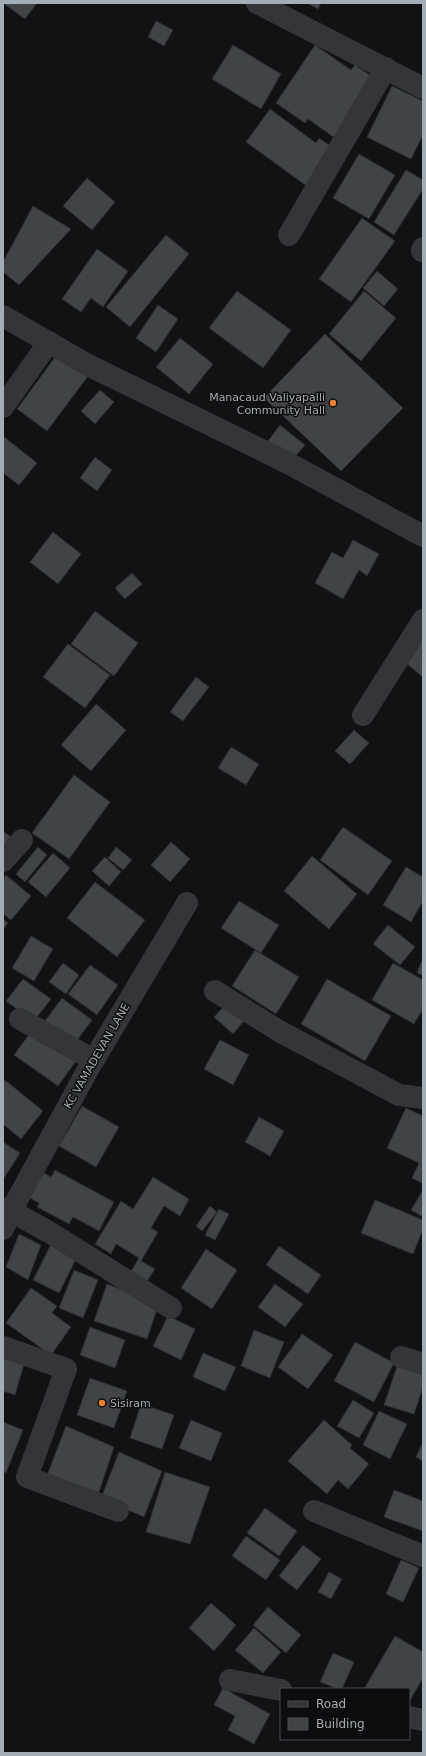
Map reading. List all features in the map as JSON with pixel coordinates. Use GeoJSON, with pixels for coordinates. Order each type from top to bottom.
{"type":"FeatureCollection","features":[{"type":"Feature","properties":{"kind":"street"},"geometry":{"type":"LineString","coordinates":[[257,3],[423,88]]}},
{"type":"Feature","properties":{"kind":"street"},"geometry":{"type":"LineString","coordinates":[[289,236],[386,68]]}},
{"type":"Feature","properties":{"kind":"street"},"geometry":{"type":"LineString","coordinates":[[3,316],[88,365],[286,462],[423,536]]}},
{"type":"Feature","properties":{"kind":"street"},"geometry":{"type":"LineString","coordinates":[[3,407],[49,342]]}},
{"type":"Feature","properties":{"kind":"street"},"geometry":{"type":"LineString","coordinates":[[363,715],[423,620]]}},
{"type":"Feature","properties":{"kind":"street"},"geometry":{"type":"LineString","coordinates":[[3,861],[22,840]]}},
{"type":"Feature","properties":{"kind":"street","name":"KC VAMADEVAN LANE"},"geometry":{"type":"LineString","coordinates":[[6,1216],[94,1060],[187,903]]}},
{"type":"Feature","properties":{"kind":"street"},"geometry":{"type":"LineString","coordinates":[[215,991],[278,1031],[399,1095],[423,1098]]}},
{"type":"Feature","properties":{"kind":"street"},"geometry":{"type":"LineString","coordinates":[[20,1019],[94,1060]]}},
{"type":"Feature","properties":{"kind":"street"},"geometry":{"type":"LineString","coordinates":[[6,1216],[49,1232],[171,1308]]}},
{"type":"Feature","properties":{"kind":"street"},"geometry":{"type":"LineString","coordinates":[[3,1347],[66,1369],[27,1477],[118,1511]]}},
{"type":"Feature","properties":{"kind":"street"},"geometry":{"type":"LineString","coordinates":[[401,1357],[423,1364]]}},
{"type":"Feature","properties":{"kind":"street"},"geometry":{"type":"LineString","coordinates":[[314,1511],[423,1556]]}},
{"type":"Feature","properties":{"kind":"street"},"geometry":{"type":"LineString","coordinates":[[230,1680],[280,1690]]}},
{"type":"Feature","properties":{"kind":"street"},"geometry":{"type":"LineString","coordinates":[[410,1717],[423,1720]]}},
{"type":"Feature","properties":{"kind":"building"},"geometry":{"type":"Polygon","coordinates":[[[3,3],[37,3],[25,19],[3,3]]]}},
{"type":"Feature","properties":{"kind":"building"},"geometry":{"type":"Polygon","coordinates":[[[307,3],[321,3],[318,9],[307,3]]]}},
{"type":"Feature","properties":{"kind":"building"},"geometry":{"type":"Polygon","coordinates":[[[156,21],[173,30],[164,46],[148,37],[156,21]]]}},
{"type":"Feature","properties":{"kind":"building"},"geometry":{"type":"Polygon","coordinates":[[[233,45],[281,74],[261,109],[212,79],[233,45]]]}},
{"type":"Feature","properties":{"kind":"building"},"geometry":{"type":"Polygon","coordinates":[[[315,45],[351,70],[355,65],[383,84],[342,143],[308,119],[305,123],[276,103],[315,45]]]}},
{"type":"Feature","properties":{"kind":"building"},"geometry":{"type":"Polygon","coordinates":[[[392,86],[423,101],[423,135],[411,159],[367,137],[392,86]]]}},
{"type":"Feature","properties":{"kind":"building"},"geometry":{"type":"Polygon","coordinates":[[[270,109],[316,143],[319,138],[339,152],[312,190],[246,142],[270,109]]]}},
{"type":"Feature","properties":{"kind":"building"},"geometry":{"type":"Polygon","coordinates":[[[359,154],[395,175],[369,219],[333,198],[359,154]]]}},
{"type":"Feature","properties":{"kind":"building"},"geometry":{"type":"Polygon","coordinates":[[[406,170],[423,180],[423,189],[394,235],[374,222],[406,170]]]}},
{"type":"Feature","properties":{"kind":"building"},"geometry":{"type":"Polygon","coordinates":[[[87,178],[115,202],[92,230],[63,206],[87,178]]]}},
{"type":"Feature","properties":{"kind":"building"},"geometry":{"type":"Polygon","coordinates":[[[33,206],[71,229],[19,285],[3,272],[3,262],[33,206]]]}},
{"type":"Feature","properties":{"kind":"building"},"geometry":{"type":"Polygon","coordinates":[[[362,218],[395,241],[351,302],[319,279],[362,218]]]}},
{"type":"Feature","properties":{"kind":"building"},"geometry":{"type":"Polygon","coordinates":[[[166,235],[189,254],[130,327],[106,307],[166,235]]]}},
{"type":"Feature","properties":{"kind":"building"},"geometry":{"type":"Polygon","coordinates":[[[97,249],[128,271],[103,307],[91,298],[81,312],[62,299],[97,249]]]}},
{"type":"Feature","properties":{"kind":"building"},"geometry":{"type":"Polygon","coordinates":[[[377,271],[398,289],[384,306],[363,288],[377,271]]]}},
{"type":"Feature","properties":{"kind":"building"},"geometry":{"type":"Polygon","coordinates":[[[237,291],[291,330],[263,368],[209,328],[237,291]]]}},
{"type":"Feature","properties":{"kind":"building"},"geometry":{"type":"Polygon","coordinates":[[[364,291],[396,318],[361,361],[329,334],[364,291]]]}},
{"type":"Feature","properties":{"kind":"building"},"geometry":{"type":"Polygon","coordinates":[[[158,305],[178,319],[156,352],[136,338],[158,305]]]}},
{"type":"Feature","properties":{"kind":"building","name":"Manacaud Valiyapalli Community Hall"},"geometry":{"type":"Polygon","coordinates":[[[325,334],[403,408],[341,471],[264,398],[325,334]]]}},
{"type":"Feature","properties":{"kind":"building"},"geometry":{"type":"Polygon","coordinates":[[[180,338],[213,364],[189,394],[156,367],[180,338]]]}},
{"type":"Feature","properties":{"kind":"building"},"geometry":{"type":"Polygon","coordinates":[[[61,349],[91,372],[47,431],[17,409],[61,349]]]}},
{"type":"Feature","properties":{"kind":"building"},"geometry":{"type":"Polygon","coordinates":[[[100,390],[114,402],[95,424],[81,411],[100,390]]]}},
{"type":"Feature","properties":{"kind":"building"},"geometry":{"type":"Polygon","coordinates":[[[280,425],[305,445],[292,460],[268,441],[280,425]]]}},
{"type":"Feature","properties":{"kind":"building"},"geometry":{"type":"Polygon","coordinates":[[[3,436],[37,463],[19,485],[3,473],[3,436]]]}},
{"type":"Feature","properties":{"kind":"building"},"geometry":{"type":"Polygon","coordinates":[[[95,457],[112,470],[97,491],[80,478],[95,457]]]}},
{"type":"Feature","properties":{"kind":"building"},"geometry":{"type":"Polygon","coordinates":[[[53,532],[81,554],[58,584],[30,562],[53,532]]]}},
{"type":"Feature","properties":{"kind":"building"},"geometry":{"type":"Polygon","coordinates":[[[353,540],[379,554],[367,576],[359,570],[343,599],[315,583],[332,552],[343,558],[353,540]]]}},
{"type":"Feature","properties":{"kind":"building"},"geometry":{"type":"Polygon","coordinates":[[[132,573],[142,584],[125,599],[115,588],[132,573]]]}},
{"type":"Feature","properties":{"kind":"building"},"geometry":{"type":"Polygon","coordinates":[[[95,611],[138,643],[114,676],[71,644],[95,611]]]}},
{"type":"Feature","properties":{"kind":"building"},"geometry":{"type":"Polygon","coordinates":[[[423,634],[423,677],[402,660],[423,634]]]}},
{"type":"Feature","properties":{"kind":"building"},"geometry":{"type":"Polygon","coordinates":[[[68,644],[110,675],[85,708],[43,677],[68,644]]]}},
{"type":"Feature","properties":{"kind":"building"},"geometry":{"type":"Polygon","coordinates":[[[196,677],[209,687],[183,721],[170,712],[196,677]]]}},
{"type":"Feature","properties":{"kind":"building"},"geometry":{"type":"Polygon","coordinates":[[[96,704],[126,730],[91,771],[61,745],[96,704]]]}},
{"type":"Feature","properties":{"kind":"building"},"geometry":{"type":"Polygon","coordinates":[[[354,730],[369,743],[350,764],[335,751],[354,730]]]}},
{"type":"Feature","properties":{"kind":"building"},"geometry":{"type":"Polygon","coordinates":[[[231,747],[259,764],[246,785],[218,768],[231,747]]]}},
{"type":"Feature","properties":{"kind":"building"},"geometry":{"type":"Polygon","coordinates":[[[74,775],[110,802],[69,859],[32,833],[74,775]]]}},
{"type":"Feature","properties":{"kind":"building"},"geometry":{"type":"Polygon","coordinates":[[[343,827],[392,861],[368,895],[320,860],[343,827]]]}},
{"type":"Feature","properties":{"kind":"building"},"geometry":{"type":"Polygon","coordinates":[[[3,831],[12,838],[3,849],[3,831]]]}},
{"type":"Feature","properties":{"kind":"building"},"geometry":{"type":"Polygon","coordinates":[[[171,842],[190,859],[170,882],[151,865],[171,842]]]}},
{"type":"Feature","properties":{"kind":"building"},"geometry":{"type":"Polygon","coordinates":[[[38,847],[47,855],[25,882],[16,874],[38,847]]]}},
{"type":"Feature","properties":{"kind":"building"},"geometry":{"type":"Polygon","coordinates":[[[116,847],[132,860],[123,870],[108,858],[116,847]]]}},
{"type":"Feature","properties":{"kind":"building"},"geometry":{"type":"Polygon","coordinates":[[[53,853],[70,868],[46,897],[28,882],[53,853]]]}},
{"type":"Feature","properties":{"kind":"building"},"geometry":{"type":"Polygon","coordinates":[[[312,856],[357,894],[329,929],[284,891],[312,856]]]}},
{"type":"Feature","properties":{"kind":"building"},"geometry":{"type":"Polygon","coordinates":[[[105,857],[121,872],[109,886],[92,871],[105,857]]]}},
{"type":"Feature","properties":{"kind":"building"},"geometry":{"type":"Polygon","coordinates":[[[406,867],[423,877],[423,901],[411,922],[383,905],[406,867]]]}},
{"type":"Feature","properties":{"kind":"building"},"geometry":{"type":"Polygon","coordinates":[[[6,875],[31,896],[11,920],[3,914],[3,879],[6,875]]]}},
{"type":"Feature","properties":{"kind":"building"},"geometry":{"type":"Polygon","coordinates":[[[95,882],[145,920],[117,957],[67,918],[95,882]]]}},
{"type":"Feature","properties":{"kind":"building"},"geometry":{"type":"Polygon","coordinates":[[[239,901],[279,925],[261,953],[221,928],[239,901]]]}},
{"type":"Feature","properties":{"kind":"building"},"geometry":{"type":"Polygon","coordinates":[[[3,919],[8,923],[3,930],[3,919]]]}},
{"type":"Feature","properties":{"kind":"building"},"geometry":{"type":"Polygon","coordinates":[[[388,925],[415,947],[400,965],[373,944],[388,925]]]}},
{"type":"Feature","properties":{"kind":"building"},"geometry":{"type":"Polygon","coordinates":[[[31,936],[53,949],[34,981],[12,968],[31,936]]]}},
{"type":"Feature","properties":{"kind":"building"},"geometry":{"type":"Polygon","coordinates":[[[255,950],[299,977],[276,1014],[232,986],[255,950]]]}},
{"type":"Feature","properties":{"kind":"building"},"geometry":{"type":"Polygon","coordinates":[[[423,958],[423,975],[417,973],[423,958]]]}},
{"type":"Feature","properties":{"kind":"building"},"geometry":{"type":"Polygon","coordinates":[[[63,963],[79,975],[66,994],[49,982],[63,963]]]}},
{"type":"Feature","properties":{"kind":"building"},"geometry":{"type":"Polygon","coordinates":[[[393,963],[423,980],[423,1009],[414,1024],[372,1000],[393,963]]]}},
{"type":"Feature","properties":{"kind":"building"},"geometry":{"type":"Polygon","coordinates":[[[90,965],[118,985],[97,1015],[68,994],[90,965]]]}},
{"type":"Feature","properties":{"kind":"building"},"geometry":{"type":"Polygon","coordinates":[[[23,979],[51,999],[34,1021],[6,1001],[23,979]]]}},
{"type":"Feature","properties":{"kind":"building"},"geometry":{"type":"Polygon","coordinates":[[[327,979],[391,1016],[365,1061],[301,1024],[327,979]]]}},
{"type":"Feature","properties":{"kind":"building"},"geometry":{"type":"Polygon","coordinates":[[[62,998],[92,1020],[75,1043],[45,1021],[62,998]]]}},
{"type":"Feature","properties":{"kind":"building"},"geometry":{"type":"Polygon","coordinates":[[[225,1005],[244,1021],[233,1034],[214,1017],[225,1005]]]}},
{"type":"Feature","properties":{"kind":"building"},"geometry":{"type":"Polygon","coordinates":[[[33,1029],[76,1061],[58,1086],[14,1055],[33,1029]]]}},
{"type":"Feature","properties":{"kind":"building"},"geometry":{"type":"Polygon","coordinates":[[[220,1040],[249,1055],[233,1085],[204,1069],[220,1040]]]}},
{"type":"Feature","properties":{"kind":"building"},"geometry":{"type":"Polygon","coordinates":[[[5,1080],[43,1111],[21,1139],[3,1124],[3,1083],[5,1080]]]}},
{"type":"Feature","properties":{"kind":"building"},"geometry":{"type":"Polygon","coordinates":[[[82,1106],[119,1127],[96,1167],[59,1146],[82,1106]]]}},
{"type":"Feature","properties":{"kind":"building"},"geometry":{"type":"Polygon","coordinates":[[[406,1108],[423,1116],[422,1183],[412,1178],[419,1163],[387,1148],[406,1108]]]}},
{"type":"Feature","properties":{"kind":"building"},"geometry":{"type":"Polygon","coordinates":[[[259,1117],[284,1131],[270,1156],[245,1142],[259,1117]]]}},
{"type":"Feature","properties":{"kind":"building"},"geometry":{"type":"Polygon","coordinates":[[[3,1142],[20,1153],[3,1180],[3,1142]]]}},
{"type":"Feature","properties":{"kind":"building"},"geometry":{"type":"Polygon","coordinates":[[[35,1168],[51,1177],[55,1170],[114,1202],[99,1231],[73,1217],[69,1224],[37,1207],[39,1203],[21,1193],[35,1168]]]}},
{"type":"Feature","properties":{"kind":"building"},"geometry":{"type":"Polygon","coordinates":[[[153,1177],[189,1199],[180,1216],[164,1206],[151,1228],[158,1232],[141,1261],[155,1269],[144,1286],[128,1276],[139,1258],[116,1244],[111,1254],[95,1244],[121,1201],[133,1209],[153,1177]]]}},
{"type":"Feature","properties":{"kind":"building"},"geometry":{"type":"Polygon","coordinates":[[[423,1190],[423,1217],[411,1210],[423,1190]]]}},
{"type":"Feature","properties":{"kind":"building"},"geometry":{"type":"Polygon","coordinates":[[[375,1200],[423,1220],[423,1229],[413,1254],[361,1233],[375,1200]]]}},
{"type":"Feature","properties":{"kind":"building"},"geometry":{"type":"Polygon","coordinates":[[[210,1206],[217,1212],[202,1231],[196,1226],[210,1206]]]}},
{"type":"Feature","properties":{"kind":"building"},"geometry":{"type":"Polygon","coordinates":[[[219,1209],[229,1214],[215,1240],[205,1235],[219,1209]]]}},
{"type":"Feature","properties":{"kind":"building"},"geometry":{"type":"Polygon","coordinates":[[[19,1234],[41,1245],[28,1280],[6,1267],[19,1234]]]}},
{"type":"Feature","properties":{"kind":"building"},"geometry":{"type":"Polygon","coordinates":[[[51,1244],[77,1257],[59,1293],[33,1280],[51,1244]]]}},
{"type":"Feature","properties":{"kind":"building"},"geometry":{"type":"Polygon","coordinates":[[[279,1246],[321,1275],[308,1294],[266,1265],[279,1246]]]}},
{"type":"Feature","properties":{"kind":"building"},"geometry":{"type":"Polygon","coordinates":[[[206,1249],[237,1270],[212,1309],[181,1288],[206,1249]]]}},
{"type":"Feature","properties":{"kind":"building"},"geometry":{"type":"Polygon","coordinates":[[[74,1270],[98,1280],[83,1318],[59,1308],[74,1270]]]}},
{"type":"Feature","properties":{"kind":"building"},"geometry":{"type":"Polygon","coordinates":[[[107,1284],[137,1295],[158,1306],[147,1339],[94,1321],[107,1284]]]}},
{"type":"Feature","properties":{"kind":"building"},"geometry":{"type":"Polygon","coordinates":[[[275,1284],[303,1304],[285,1327],[258,1307],[275,1284]]]}},
{"type":"Feature","properties":{"kind":"building"},"geometry":{"type":"Polygon","coordinates":[[[31,1288],[57,1306],[52,1313],[71,1327],[51,1355],[6,1323],[31,1288]]]}},
{"type":"Feature","properties":{"kind":"building"},"geometry":{"type":"Polygon","coordinates":[[[168,1316],[195,1329],[181,1360],[153,1346],[168,1316]]]}},
{"type":"Feature","properties":{"kind":"building"},"geometry":{"type":"Polygon","coordinates":[[[90,1327],[125,1340],[115,1368],[80,1355],[90,1327]]]}},
{"type":"Feature","properties":{"kind":"building"},"geometry":{"type":"Polygon","coordinates":[[[254,1330],[284,1342],[270,1378],[241,1366],[254,1330]]]}},
{"type":"Feature","properties":{"kind":"building"},"geometry":{"type":"Polygon","coordinates":[[[302,1334],[333,1355],[308,1389],[278,1367],[302,1334]]]}},
{"type":"Feature","properties":{"kind":"building"},"geometry":{"type":"Polygon","coordinates":[[[355,1342],[394,1363],[374,1402],[334,1381],[355,1342]]]}},
{"type":"Feature","properties":{"kind":"building"},"geometry":{"type":"Polygon","coordinates":[[[203,1353],[236,1367],[225,1391],[193,1377],[203,1353]]]}},
{"type":"Feature","properties":{"kind":"building"},"geometry":{"type":"Polygon","coordinates":[[[3,1354],[25,1361],[15,1395],[3,1391],[3,1354]]]}},
{"type":"Feature","properties":{"kind":"building"},"geometry":{"type":"Polygon","coordinates":[[[399,1360],[423,1368],[423,1387],[414,1414],[384,1405],[399,1360]]]}},
{"type":"Feature","properties":{"kind":"building","name":"Sisiram"},"geometry":{"type":"Polygon","coordinates":[[[90,1378],[127,1391],[114,1428],[77,1415],[90,1378]]]}},
{"type":"Feature","properties":{"kind":"building"},"geometry":{"type":"Polygon","coordinates":[[[353,1400],[374,1413],[359,1438],[337,1426],[353,1400]]]}},
{"type":"Feature","properties":{"kind":"building"},"geometry":{"type":"Polygon","coordinates":[[[141,1404],[174,1415],[162,1449],[130,1438],[141,1404]]]}},
{"type":"Feature","properties":{"kind":"building"},"geometry":{"type":"Polygon","coordinates":[[[379,1411],[407,1424],[390,1459],[363,1445],[379,1411]]]}},
{"type":"Feature","properties":{"kind":"building"},"geometry":{"type":"Polygon","coordinates":[[[191,1420],[222,1433],[211,1461],[179,1448],[191,1420]]]}},
{"type":"Feature","properties":{"kind":"building"},"geometry":{"type":"Polygon","coordinates":[[[324,1420],[352,1445],[350,1448],[369,1464],[348,1489],[338,1480],[327,1494],[288,1461],[324,1420]]]}},
{"type":"Feature","properties":{"kind":"building"},"geometry":{"type":"Polygon","coordinates":[[[3,1422],[23,1430],[6,1473],[3,1471],[3,1422]]]}},
{"type":"Feature","properties":{"kind":"building"},"geometry":{"type":"Polygon","coordinates":[[[66,1426],[114,1447],[97,1498],[46,1478],[66,1426]]]}},
{"type":"Feature","properties":{"kind":"building"},"geometry":{"type":"Polygon","coordinates":[[[423,1442],[423,1461],[416,1457],[423,1442]]]}},
{"type":"Feature","properties":{"kind":"building"},"geometry":{"type":"Polygon","coordinates":[[[119,1452],[162,1471],[144,1517],[101,1498],[119,1452]]]}},
{"type":"Feature","properties":{"kind":"building"},"geometry":{"type":"Polygon","coordinates":[[[165,1472],[210,1487],[190,1544],[146,1532],[165,1472]]]}},
{"type":"Feature","properties":{"kind":"building"},"geometry":{"type":"Polygon","coordinates":[[[394,1490],[423,1501],[423,1531],[384,1517],[394,1490]]]}},
{"type":"Feature","properties":{"kind":"building"},"geometry":{"type":"Polygon","coordinates":[[[265,1508],[297,1531],[279,1556],[247,1533],[265,1508]]]}},
{"type":"Feature","properties":{"kind":"building"},"geometry":{"type":"Polygon","coordinates":[[[246,1536],[280,1560],[266,1580],[232,1556],[246,1536]]]}},
{"type":"Feature","properties":{"kind":"building"},"geometry":{"type":"Polygon","coordinates":[[[303,1545],[321,1559],[297,1590],[279,1576],[303,1545]]]}},
{"type":"Feature","properties":{"kind":"building"},"geometry":{"type":"Polygon","coordinates":[[[401,1560],[419,1568],[403,1602],[386,1594],[401,1560]]]}},
{"type":"Feature","properties":{"kind":"building"},"geometry":{"type":"Polygon","coordinates":[[[329,1572],[342,1579],[331,1599],[318,1592],[329,1572]]]}},
{"type":"Feature","properties":{"kind":"building"},"geometry":{"type":"Polygon","coordinates":[[[211,1603],[236,1625],[214,1651],[189,1628],[211,1603]]]}},
{"type":"Feature","properties":{"kind":"building"},"geometry":{"type":"Polygon","coordinates":[[[268,1607],[301,1635],[286,1653],[253,1625],[268,1607]]]}},
{"type":"Feature","properties":{"kind":"building"},"geometry":{"type":"Polygon","coordinates":[[[254,1628],[281,1652],[263,1673],[235,1650],[254,1628]]]}},
{"type":"Feature","properties":{"kind":"building"},"geometry":{"type":"Polygon","coordinates":[[[395,1636],[423,1652],[423,1678],[410,1700],[410,1688],[365,1688],[395,1636]]]}},
{"type":"Feature","properties":{"kind":"building"},"geometry":{"type":"Polygon","coordinates":[[[333,1653],[354,1662],[342,1688],[335,1688],[320,1682],[333,1653]]]}},
{"type":"Feature","properties":{"kind":"building"},"geometry":{"type":"Polygon","coordinates":[[[223,1688],[270,1714],[254,1744],[228,1730],[235,1716],[214,1705],[223,1688]]]}},
{"type":"Feature","properties":{"kind":"place","name":"Manacaud Valiyapalli Community Hall"},"geometry":{"type":"Point","coordinates":[333,403]}},
{"type":"Feature","properties":{"kind":"place","name":"Sisiram"},"geometry":{"type":"Point","coordinates":[102,1403]}}]}
